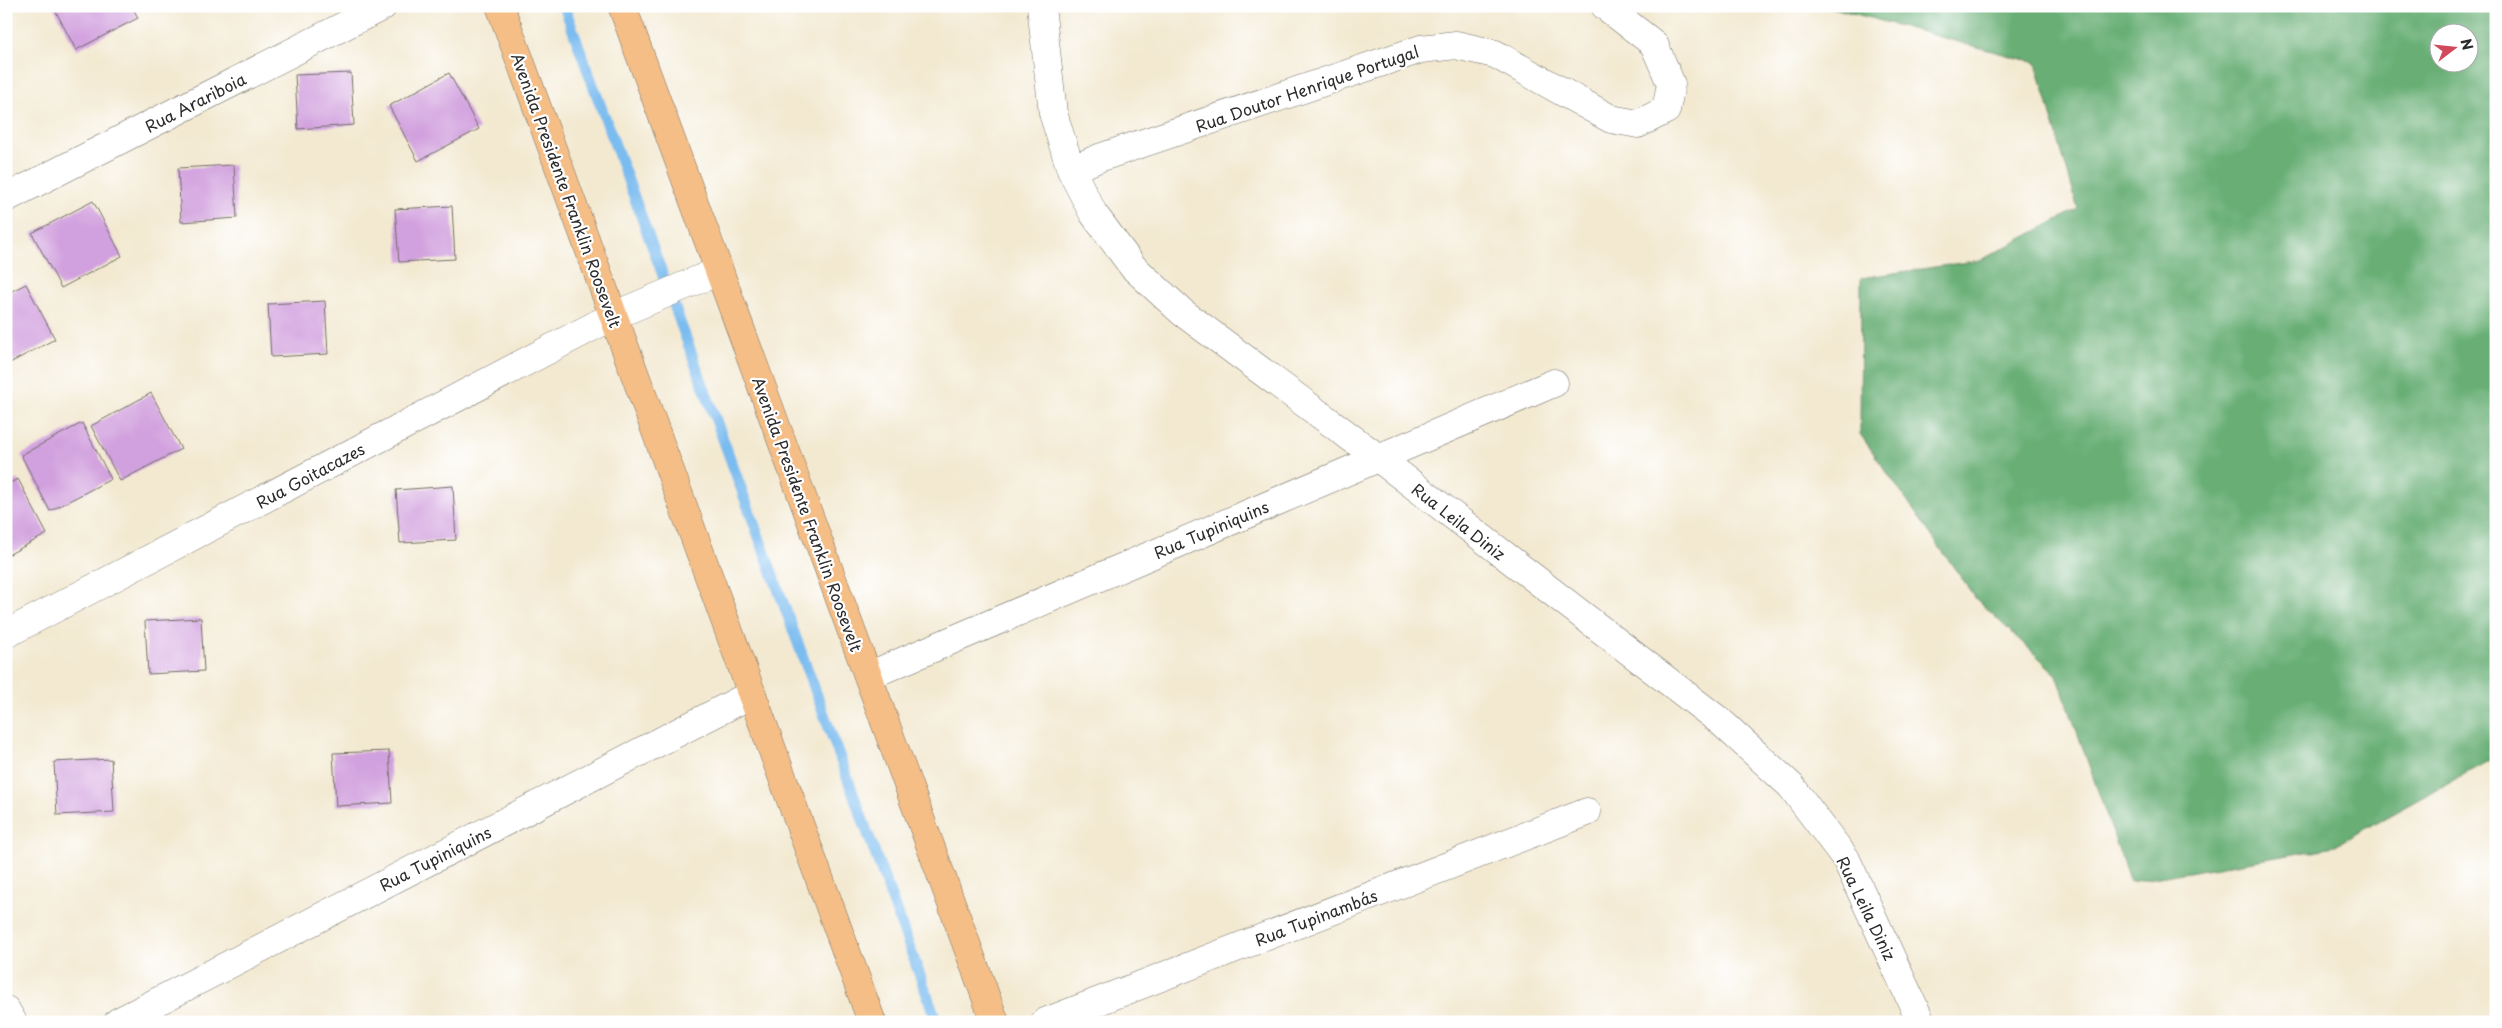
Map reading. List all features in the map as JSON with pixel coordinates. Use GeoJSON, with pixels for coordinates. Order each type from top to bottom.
{"type":"FeatureCollection","features":[{"type":"Feature","properties":{"kind":"main road","name":"Avenida Presidente Franklin Roosevelt"},"geometry":{"type":"LineString","coordinates":[[500,6],[872,1022]]}},
{"type":"Feature","properties":{"kind":"main road","name":"Avenida Presidente Franklin Roosevelt"},"geometry":{"type":"LineString","coordinates":[[622,6],[995,1022]]}},
{"type":"Feature","properties":{"kind":"street","name":"Rua Arariboia"},"geometry":{"type":"LineString","coordinates":[[6,198],[383,6]]}},
{"type":"Feature","properties":{"kind":"street","name":"Rua Leila Diniz"},"geometry":{"type":"LineString","coordinates":[[1041,6],[1054,113],[1071,170],[1093,214],[1133,267],[1182,312],[1377,457],[1721,722],[1791,786],[1846,859],[1921,1022]]}},
{"type":"Feature","properties":{"kind":"street","name":"Rua Doutor Henrique Portugal"},"geometry":{"type":"LineString","coordinates":[[1071,170],[1099,158],[1420,49],[1456,45],[1494,54],[1611,119],[1638,124],[1666,110],[1671,84],[1654,44],[1605,6]]}},
{"type":"Feature","properties":{"kind":"street","name":"Rua Goitacazes"},"geometry":{"type":"LineString","coordinates":[[6,634],[613,316],[719,271]]}},
{"type":"Feature","properties":{"kind":"street","name":"Rua Tupiniquins"},"geometry":{"type":"LineString","coordinates":[[868,676],[1554,383]]}},
{"type":"Feature","properties":{"kind":"street","name":"Rua Tupiniquins"},"geometry":{"type":"LineString","coordinates":[[118,1022],[752,694]]}},
{"type":"Feature","properties":{"kind":"street","name":"Rua Tupinambás"},"geometry":{"type":"LineString","coordinates":[[1045,1022],[1587,812]]}},
{"type":"Feature","properties":{"kind":"street"},"geometry":{"type":"LineString","coordinates":[[6,1010],[12,1022]]}},
{"type":"Feature","properties":{"kind":"green space"},"geometry":{"type":"Polygon","coordinates":[[[1826,6],[2496,6],[2496,767],[2492,759],[2330,848],[2130,882],[2057,675],[1976,599],[1860,434],[1861,278],[1981,260],[2078,209],[2036,63],[1826,6]]]}},
{"type":"Feature","properties":{"kind":"building"},"geometry":{"type":"Polygon","coordinates":[[[53,6],[132,6],[138,18],[76,50],[53,6]]]}},
{"type":"Feature","properties":{"kind":"building"},"geometry":{"type":"Polygon","coordinates":[[[351,73],[354,125],[298,129],[295,75],[351,73]]]}},
{"type":"Feature","properties":{"kind":"building"},"geometry":{"type":"Polygon","coordinates":[[[449,73],[479,129],[418,161],[389,106],[449,73]]]}},
{"type":"Feature","properties":{"kind":"building"},"geometry":{"type":"Polygon","coordinates":[[[234,165],[237,218],[181,222],[178,168],[234,165]]]}},
{"type":"Feature","properties":{"kind":"building"},"geometry":{"type":"Polygon","coordinates":[[[93,201],[122,256],[61,288],[32,233],[93,201]]]}},
{"type":"Feature","properties":{"kind":"building"},"geometry":{"type":"Polygon","coordinates":[[[452,206],[455,259],[399,262],[395,209],[452,206]]]}},
{"type":"Feature","properties":{"kind":"building"},"geometry":{"type":"Polygon","coordinates":[[[26,284],[55,339],[6,365],[6,294],[26,284]]]}},
{"type":"Feature","properties":{"kind":"building"},"geometry":{"type":"Polygon","coordinates":[[[325,301],[328,354],[271,357],[268,304],[325,301]]]}},
{"type":"Feature","properties":{"kind":"building"},"geometry":{"type":"Polygon","coordinates":[[[151,393],[181,449],[120,481],[91,426],[151,393]]]}},
{"type":"Feature","properties":{"kind":"building"},"geometry":{"type":"Polygon","coordinates":[[[82,423],[111,479],[50,511],[21,455],[82,423]]]}},
{"type":"Feature","properties":{"kind":"building"},"geometry":{"type":"Polygon","coordinates":[[[18,479],[47,534],[6,556],[6,485],[18,479]]]}},
{"type":"Feature","properties":{"kind":"building"},"geometry":{"type":"Polygon","coordinates":[[[453,486],[456,540],[400,543],[396,490],[453,486]]]}},
{"type":"Feature","properties":{"kind":"building"},"geometry":{"type":"Polygon","coordinates":[[[201,618],[204,671],[148,674],[145,621],[201,618]]]}},
{"type":"Feature","properties":{"kind":"building"},"geometry":{"type":"Polygon","coordinates":[[[389,751],[392,803],[336,806],[333,753],[389,751]]]}},
{"type":"Feature","properties":{"kind":"building"},"geometry":{"type":"Polygon","coordinates":[[[111,759],[114,812],[57,815],[54,762],[111,759]]]}},
{"type":"Feature","properties":{"kind":"waterway"},"geometry":{"type":"LineString","coordinates":[[564,6],[937,1022]]}}]}
